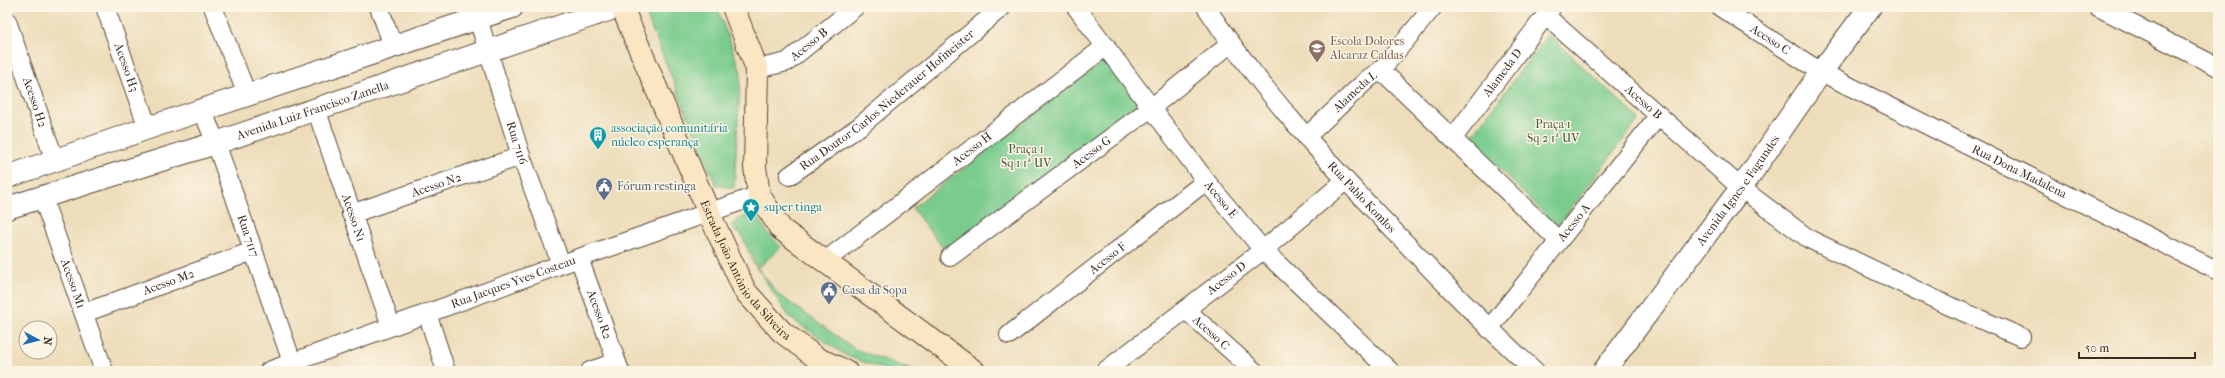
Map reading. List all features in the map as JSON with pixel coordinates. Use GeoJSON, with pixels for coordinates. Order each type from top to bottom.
{"type":"FeatureCollection","features":[{"type":"Feature","properties":{"kind":"main road","name":"Estrada João Antônio da Silveira"},"geometry":{"type":"LineString","coordinates":[[622,7],[709,213],[745,291],[782,332],[815,365],[846,371]]}},
{"type":"Feature","properties":{"kind":"main road"},"geometry":{"type":"LineString","coordinates":[[733,7],[757,69],[755,167],[759,195],[780,229],[831,256],[974,371]]}},
{"type":"Feature","properties":{"kind":"street","name":"Acesso H3"},"geometry":{"type":"LineString","coordinates":[[105,7],[148,128]]}},
{"type":"Feature","properties":{"kind":"street"},"geometry":{"type":"LineString","coordinates":[[213,7],[247,96]]}},
{"type":"Feature","properties":{"kind":"street"},"geometry":{"type":"LineString","coordinates":[[379,7],[392,46]]}},
{"type":"Feature","properties":{"kind":"street"},"geometry":{"type":"LineString","coordinates":[[7,177],[148,128],[512,7]]}},
{"type":"Feature","properties":{"kind":"street","name":"Avenida Luiz Francisco Zanella"},"geometry":{"type":"LineString","coordinates":[[7,208],[216,143],[617,7]]}},
{"type":"Feature","properties":{"kind":"street","name":"Rua Doutor Carlos Niederauer Hofmeister"},"geometry":{"type":"LineString","coordinates":[[789,176],[860,126],[1002,7]]}},
{"type":"Feature","properties":{"kind":"street","name":"Acesso E"},"geometry":{"type":"LineString","coordinates":[[1076,7],[1206,181],[1263,250],[1390,371]]}},
{"type":"Feature","properties":{"kind":"street","name":"Rua Pablo Komlos"},"geometry":{"type":"LineString","coordinates":[[1206,7],[1230,44],[1306,137],[1345,181],[1489,329],[1535,371]]}},
{"type":"Feature","properties":{"kind":"street","name":"Alameda L"},"geometry":{"type":"LineString","coordinates":[[1306,137],[1369,78],[1381,70],[1433,7]]}},
{"type":"Feature","properties":{"kind":"street","name":"Acesso C"},"geometry":{"type":"LineString","coordinates":[[1720,7],[1821,72]]}},
{"type":"Feature","properties":{"kind":"street","name":"Avenida Ignes e Fagundes"},"geometry":{"type":"LineString","coordinates":[[1604,371],[1741,188],[1821,72],[1870,7]]}},
{"type":"Feature","properties":{"kind":"street"},"geometry":{"type":"LineString","coordinates":[[2098,7],[2218,67]]}},
{"type":"Feature","properties":{"kind":"street","name":"Acesso B"},"geometry":{"type":"LineString","coordinates":[[757,69],[787,62],[852,8]]}},
{"type":"Feature","properties":{"kind":"street","name":"Acesso B"},"geometry":{"type":"LineString","coordinates":[[1549,11],[1659,115],[1741,188],[1809,239],[2020,338]]}},
{"type":"Feature","properties":{"kind":"street","name":"Alameda D"},"geometry":{"type":"LineString","coordinates":[[1453,138],[1549,11]]}},
{"type":"Feature","properties":{"kind":"street","name":"Rua 7116"},"geometry":{"type":"LineString","coordinates":[[478,19],[522,156],[561,264]]}},
{"type":"Feature","properties":{"kind":"street","name":"Acesso H2"},"geometry":{"type":"LineString","coordinates":[[7,21],[13,60],[55,161]]}},
{"type":"Feature","properties":{"kind":"street","name":"Acesso G"},"geometry":{"type":"LineString","coordinates":[[950,257],[1151,108],[1230,44]]}},
{"type":"Feature","properties":{"kind":"street","name":"Acesso H"},"geometry":{"type":"LineString","coordinates":[[831,256],[1106,46]]}},
{"type":"Feature","properties":{"kind":"street"},"geometry":{"type":"LineString","coordinates":[[1381,70],[1559,241]]}},
{"type":"Feature","properties":{"kind":"street","name":"Rua Dona Madalena"},"geometry":{"type":"LineString","coordinates":[[1821,72],[2218,270]]}},
{"type":"Feature","properties":{"kind":"street","name":"Rua 7117"},"geometry":{"type":"LineString","coordinates":[[202,110],[216,143],[292,362]]}},
{"type":"Feature","properties":{"kind":"street","name":"Acesso N1"},"geometry":{"type":"LineString","coordinates":[[316,110],[391,326]]}},
{"type":"Feature","properties":{"kind":"street","name":"Acesso A"},"geometry":{"type":"LineString","coordinates":[[1489,329],[1659,115]]}},
{"type":"Feature","properties":{"kind":"street","name":"Acesso N2"},"geometry":{"type":"LineString","coordinates":[[351,214],[522,156]]}},
{"type":"Feature","properties":{"kind":"street","name":"Acesso F"},"geometry":{"type":"LineString","coordinates":[[1009,335],[1206,181]]}},
{"type":"Feature","properties":{"kind":"street","name":"Acesso D"},"geometry":{"type":"LineString","coordinates":[[1113,369],[1263,250],[1345,181]]}},
{"type":"Feature","properties":{"kind":"street","name":"Rua Jacques Yves Costeau"},"geometry":{"type":"LineString","coordinates":[[268,371],[561,264],[759,195]]}},
{"type":"Feature","properties":{"kind":"street","name":"Acesso M1"},"geometry":{"type":"LineString","coordinates":[[42,196],[104,371]]}},
{"type":"Feature","properties":{"kind":"street","name":"Acesso M2"},"geometry":{"type":"LineString","coordinates":[[84,313],[254,251]]}},
{"type":"Feature","properties":{"kind":"street","name":"Acesso R2"},"geometry":{"type":"LineString","coordinates":[[579,258],[618,366]]}},
{"type":"Feature","properties":{"kind":"street","name":"Acesso C"},"geometry":{"type":"LineString","coordinates":[[1186,310],[1254,371]]}},
{"type":"Feature","properties":{"kind":"street"},"geometry":{"type":"LineString","coordinates":[[427,313],[446,371]]}},
{"type":"Feature","properties":{"kind":"street"},"geometry":{"type":"LineString","coordinates":[[590,371],[618,366]]}},
{"type":"Feature","properties":{"kind":"green space"},"geometry":{"type":"Polygon","coordinates":[[[655,7],[717,7],[741,72],[734,188],[716,185],[645,12],[655,7]]]}},
{"type":"Feature","properties":{"kind":"green space","name":"Praça 1 Sq 2 1ª UV"},"geometry":{"type":"Polygon","coordinates":[[[1548,34],[1639,119],[1557,227],[1470,139],[1548,34]]]}},
{"type":"Feature","properties":{"kind":"green space","name":"Praça 1 Sq 1 1ª UV"},"geometry":{"type":"Polygon","coordinates":[[[1106,59],[1139,103],[946,252],[912,208],[1106,59]]]}},
{"type":"Feature","properties":{"kind":"green space"},"geometry":{"type":"Polygon","coordinates":[[[756,213],[767,232],[781,247],[759,267],[749,252],[740,232],[736,233],[732,225],[740,218],[756,213]]]}},
{"type":"Feature","properties":{"kind":"green space"},"geometry":{"type":"Polygon","coordinates":[[[750,258],[779,295],[855,349],[915,371],[889,371],[847,356],[790,318],[750,258]]]}},
{"type":"Feature","properties":{"kind":"place","name":"Escola Dolores Alcaraz Caldas"},"geometry":{"type":"Point","coordinates":[1317,63]}},
{"type":"Feature","properties":{"kind":"place","name":"associação comunitária núcleo esperança"},"geometry":{"type":"Point","coordinates":[598,150]}},
{"type":"Feature","properties":{"kind":"place","name":"Fórum restinga"},"geometry":{"type":"Point","coordinates":[604,201]}},
{"type":"Feature","properties":{"kind":"place","name":"super tinga"},"geometry":{"type":"Point","coordinates":[751,222]}},
{"type":"Feature","properties":{"kind":"place","name":"Casa da Sopa"},"geometry":{"type":"Point","coordinates":[829,305]}}]}
